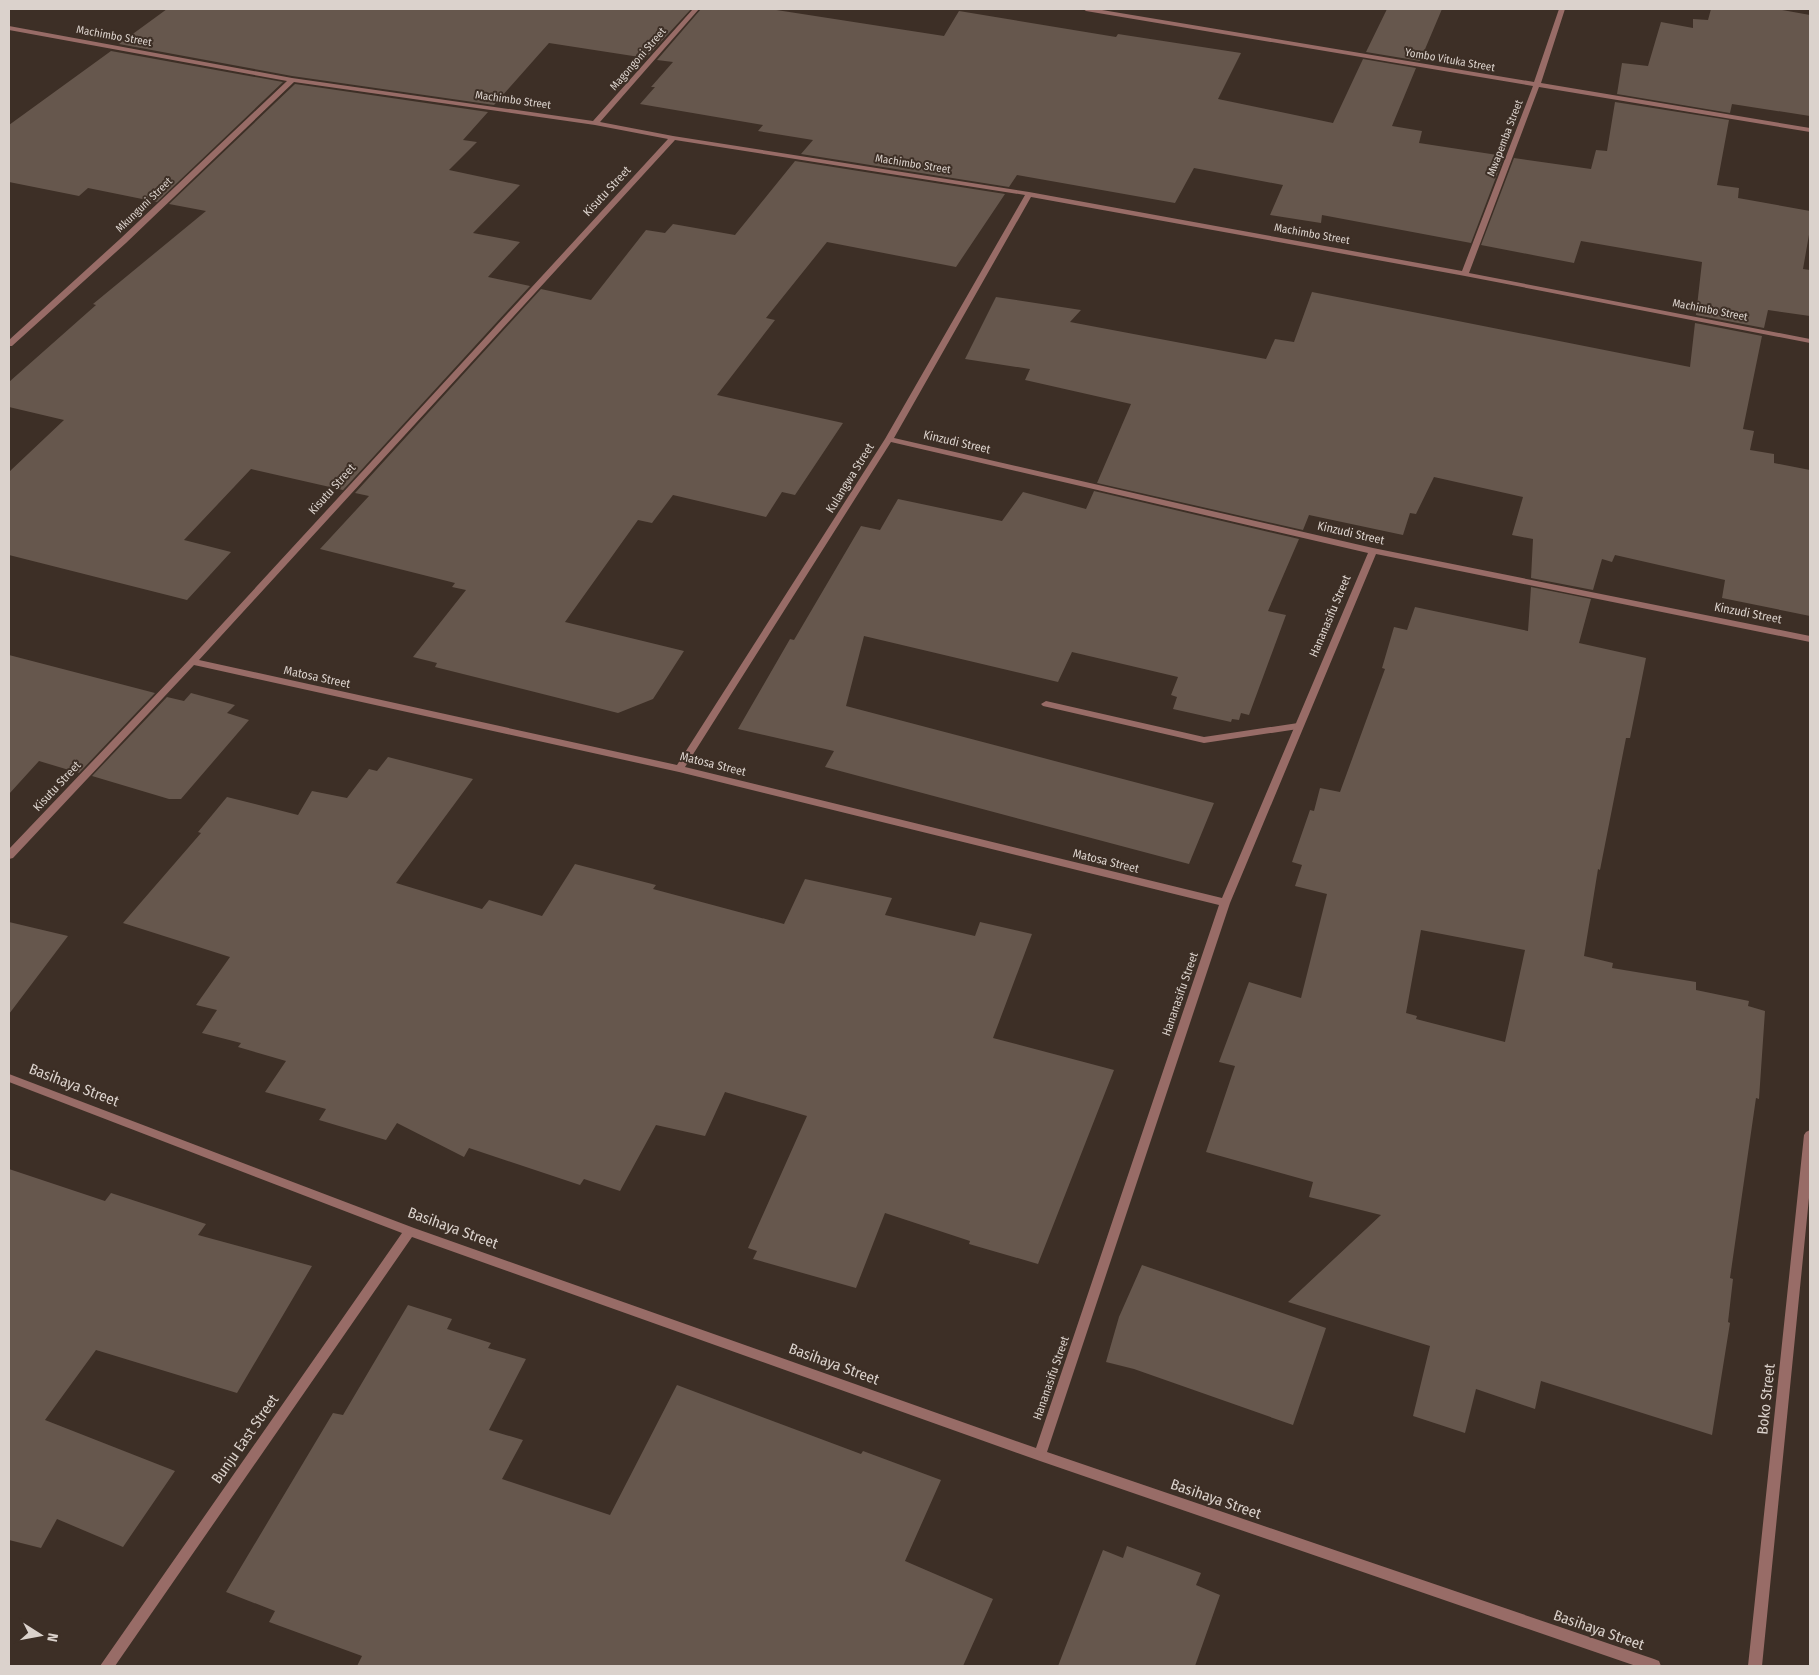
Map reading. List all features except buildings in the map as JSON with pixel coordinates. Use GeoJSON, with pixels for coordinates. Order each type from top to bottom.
{"type":"FeatureCollection","features":[{"type":"Feature","properties":{"kind":"street","name":"Magongoni Street"},"geometry":{"type":"LineString","coordinates":[[595,123],[696,9]]}},
{"type":"Feature","properties":{"kind":"street","name":"Yombo Vituka Street"},"geometry":{"type":"LineString","coordinates":[[1086,9],[1105,10],[1810,130]]}},
{"type":"Feature","properties":{"kind":"street","name":"Mwapemba Street"},"geometry":{"type":"LineString","coordinates":[[1464,274],[1537,84],[1562,9]]}},
{"type":"Feature","properties":{"kind":"street","name":"Machimbo Street"},"geometry":{"type":"LineString","coordinates":[[9,28],[292,80],[595,123],[672,138],[1029,194],[1464,274],[1810,341]]}},
{"type":"Feature","properties":{"kind":"street","name":"Mkunguni Street"},"geometry":{"type":"LineString","coordinates":[[9,344],[123,241],[292,80]]}},
{"type":"Feature","properties":{"kind":"street","name":"Kisutu Street"},"geometry":{"type":"LineString","coordinates":[[9,855],[192,662],[672,138]]}},
{"type":"Feature","properties":{"kind":"street","name":"Kulangwa Street"},"geometry":{"type":"LineString","coordinates":[[679,769],[889,439],[1029,194]]}},
{"type":"Feature","properties":{"kind":"street","name":"Kinzudi Street"},"geometry":{"type":"LineString","coordinates":[[889,439],[1373,551],[1810,639]]}},
{"type":"Feature","properties":{"kind":"street","name":"Hananasifu Street"},"geometry":{"type":"LineString","coordinates":[[1040,1455],[1225,903],[1373,551]]}},
{"type":"Feature","properties":{"kind":"street","name":"Matosa Street"},"geometry":{"type":"LineString","coordinates":[[192,662],[679,769],[1225,903]]}},
{"type":"Feature","properties":{"kind":"street"},"geometry":{"type":"LineString","coordinates":[[1046,704],[1204,740],[1298,726]]}},
{"type":"Feature","properties":{"kind":"street","name":"Basihaya Street"},"geometry":{"type":"LineString","coordinates":[[9,1078],[410,1230],[1040,1455],[1654,1666]]}},
{"type":"Feature","properties":{"kind":"street","name":"Boko Street"},"geometry":{"type":"LineString","coordinates":[[1755,1666],[1810,1135]]}},
{"type":"Feature","properties":{"kind":"street","name":"Bunju East Street"},"geometry":{"type":"LineString","coordinates":[[107,1666],[410,1230]]}}]}
